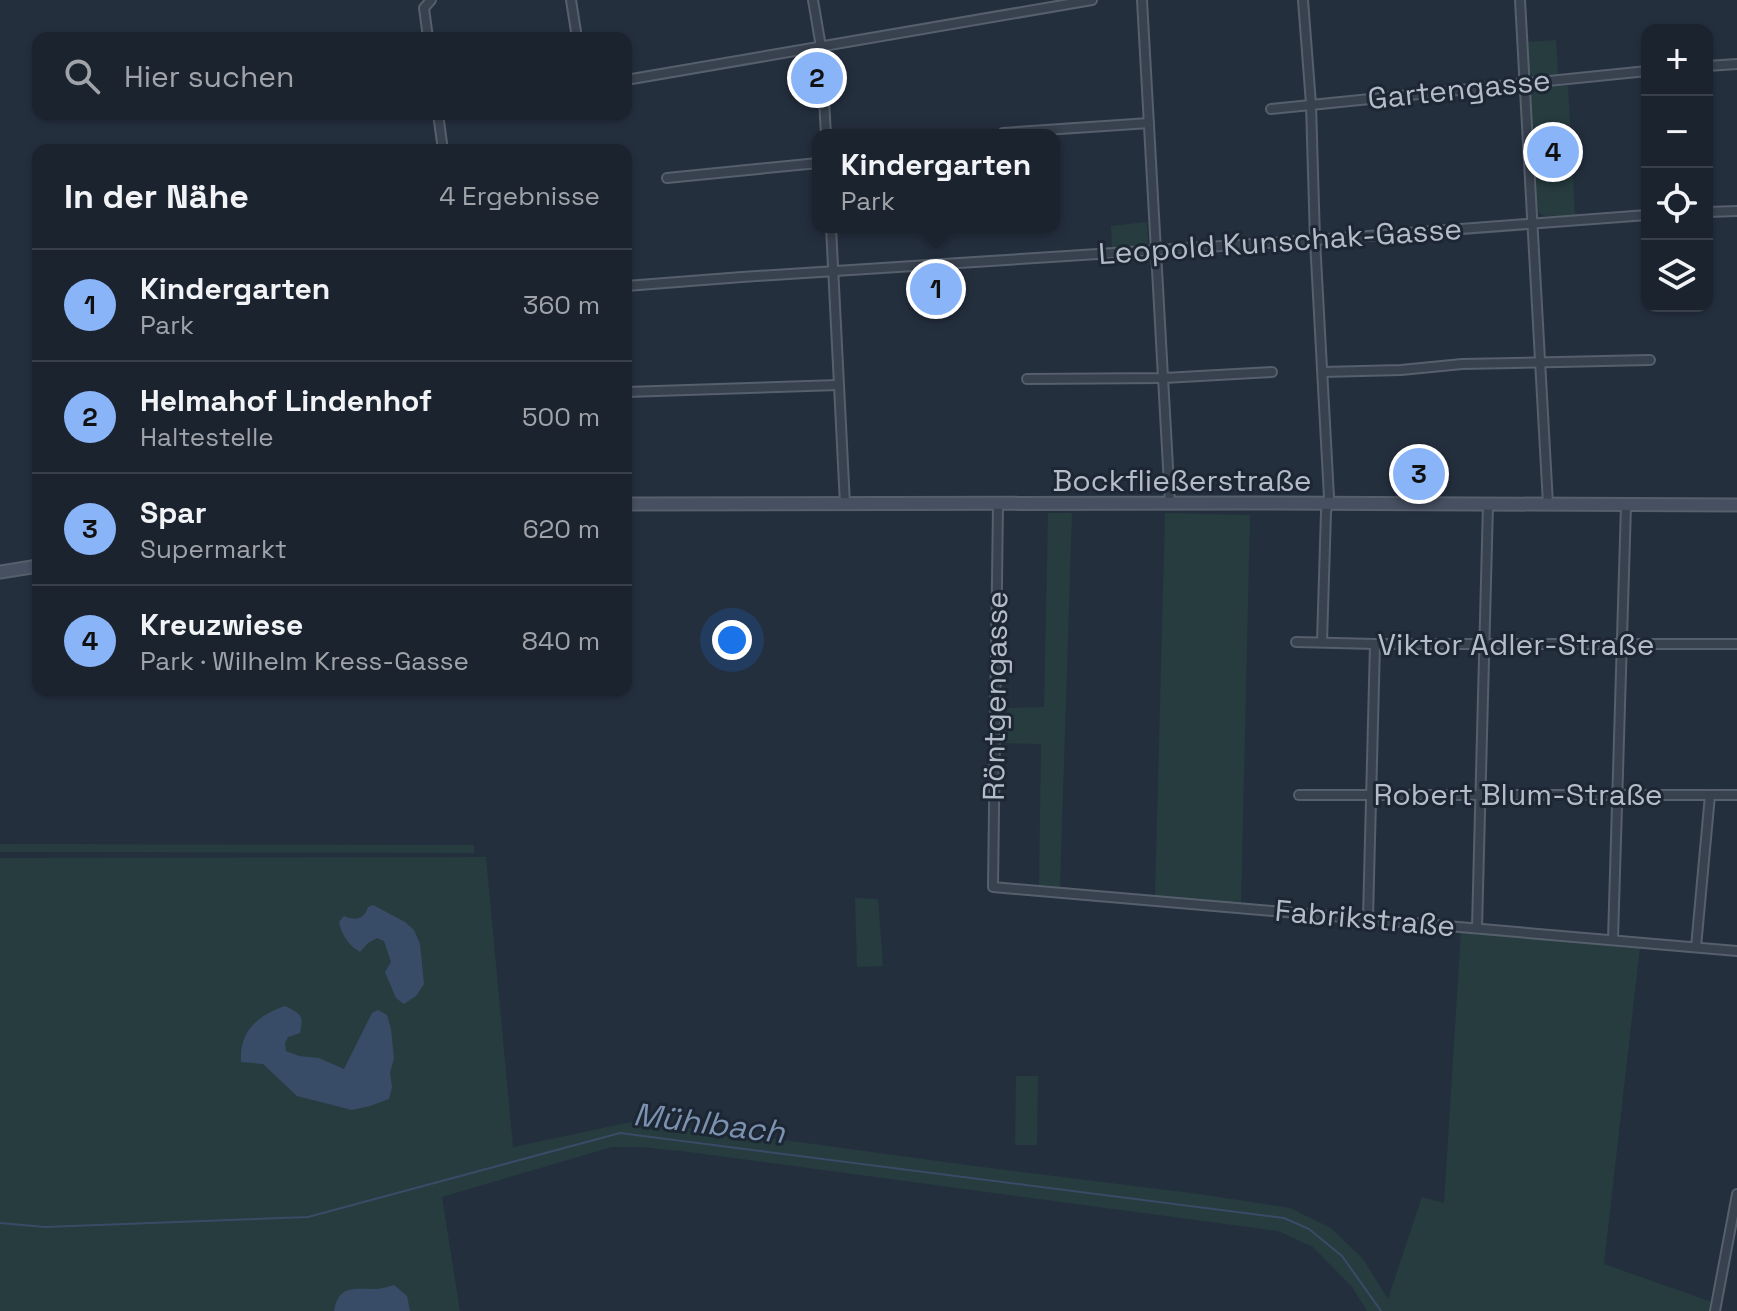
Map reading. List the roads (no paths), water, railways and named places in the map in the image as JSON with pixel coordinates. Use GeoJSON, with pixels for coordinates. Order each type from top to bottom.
{"type":"FeatureCollection","features":[{"type":"Feature","properties":{"kind":"main road","name":"Bockfließerstraße"},"geometry":{"type":"LineString","coordinates":[[632,504],[1737,505]]}},
{"type":"Feature","properties":{"kind":"main road"},"geometry":{"type":"LineString","coordinates":[[0,572],[32,567]]}},
{"type":"Feature","properties":{"kind":"street"},"geometry":{"type":"LineString","coordinates":[[427,32],[424,8],[431,0]]}},
{"type":"Feature","properties":{"kind":"street"},"geometry":{"type":"LineString","coordinates":[[571,0],[576,32]]}},
{"type":"Feature","properties":{"kind":"street"},"geometry":{"type":"LineString","coordinates":[[813,0],[821,47],[826,129]]}},
{"type":"Feature","properties":{"kind":"street"},"geometry":{"type":"LineString","coordinates":[[632,79],[952,25],[1026,5],[1092,0]]}},
{"type":"Feature","properties":{"kind":"street"},"geometry":{"type":"LineString","coordinates":[[1142,0],[1170,503]]}},
{"type":"Feature","properties":{"kind":"street"},"geometry":{"type":"LineString","coordinates":[[1303,0],[1311,104],[1329,497],[1322,642]]}},
{"type":"Feature","properties":{"kind":"street"},"geometry":{"type":"LineString","coordinates":[[1520,0],[1548,504]]}},
{"type":"Feature","properties":{"kind":"street"},"geometry":{"type":"LineString","coordinates":[[1713,66],[1737,64]]}},
{"type":"Feature","properties":{"kind":"street","name":"Gartengasse"},"geometry":{"type":"LineString","coordinates":[[1271,109],[1641,72]]}},
{"type":"Feature","properties":{"kind":"street"},"geometry":{"type":"LineString","coordinates":[[439,120],[442,144]]}},
{"type":"Feature","properties":{"kind":"street"},"geometry":{"type":"LineString","coordinates":[[1060,129],[1149,123]]}},
{"type":"Feature","properties":{"kind":"street"},"geometry":{"type":"LineString","coordinates":[[667,178],[812,164]]}},
{"type":"Feature","properties":{"kind":"street"},"geometry":{"type":"LineString","coordinates":[[1713,212],[1737,211]]}},
{"type":"Feature","properties":{"kind":"street","name":"Leopold Kunschak-Gasse"},"geometry":{"type":"LineString","coordinates":[[632,286],[1641,215]]}},
{"type":"Feature","properties":{"kind":"street"},"geometry":{"type":"LineString","coordinates":[[831,233],[845,504]]}},
{"type":"Feature","properties":{"kind":"street"},"geometry":{"type":"LineString","coordinates":[[1323,372],[1401,370],[1462,364],[1650,360]]}},
{"type":"Feature","properties":{"kind":"street"},"geometry":{"type":"LineString","coordinates":[[1027,379],[1164,378],[1272,372]]}},
{"type":"Feature","properties":{"kind":"street"},"geometry":{"type":"LineString","coordinates":[[632,392],[838,385]]}},
{"type":"Feature","properties":{"kind":"street","name":"Röntgengasse"},"geometry":{"type":"LineString","coordinates":[[993,887],[998,504]]}},
{"type":"Feature","properties":{"kind":"street"},"geometry":{"type":"LineString","coordinates":[[1477,928],[1488,504]]}},
{"type":"Feature","properties":{"kind":"street"},"geometry":{"type":"LineString","coordinates":[[1613,939],[1626,505]]}},
{"type":"Feature","properties":{"kind":"street","name":"Viktor Adler-Straße"},"geometry":{"type":"LineString","coordinates":[[1296,642],[1737,644]]}},
{"type":"Feature","properties":{"kind":"street"},"geometry":{"type":"LineString","coordinates":[[1368,918],[1375,644]]}},
{"type":"Feature","properties":{"kind":"street","name":"Robert Blum-Straße"},"geometry":{"type":"LineString","coordinates":[[1299,795],[1737,795]]}},
{"type":"Feature","properties":{"kind":"street"},"geometry":{"type":"LineString","coordinates":[[1696,947],[1710,795]]}},
{"type":"Feature","properties":{"kind":"street","name":"Fabrikstraße"},"geometry":{"type":"LineString","coordinates":[[993,887],[1737,951]]}},
{"type":"Feature","properties":{"kind":"street"},"geometry":{"type":"LineString","coordinates":[[1715,1311],[1737,1194]]}},
{"type":"Feature","properties":{"kind":"water"},"geometry":{"type":"Polygon","coordinates":[[[373,905],[405,922],[414,930],[420,944],[424,984],[416,996],[404,1004],[396,998],[385,972],[391,962],[384,941],[377,938],[360,952],[349,943],[340,926],[339,922],[344,916],[359,918],[373,905]]]}},
{"type":"Feature","properties":{"kind":"water"},"geometry":{"type":"Polygon","coordinates":[[[285,1006],[298,1013],[302,1022],[300,1033],[288,1037],[286,1051],[319,1058],[344,1069],[372,1013],[378,1010],[387,1015],[394,1058],[389,1099],[352,1110],[297,1096],[263,1064],[241,1062],[243,1041],[252,1026],[266,1014],[285,1006]]]}},
{"type":"Feature","properties":{"kind":"water"},"geometry":{"type":"Polygon","coordinates":[[[394,1285],[407,1296],[410,1311],[334,1311],[339,1297],[348,1290],[394,1285]]]}},
{"type":"Feature","properties":{"kind":"waterway","name":"Mühlbach"},"geometry":{"type":"LineString","coordinates":[[0,1223],[45,1227],[308,1217],[620,1133],[1284,1218],[1309,1229],[1342,1256],[1381,1311]]}},
{"type":"Feature","properties":{"kind":"place","name":"Helmahof Lindenhof"},"geometry":{"type":"Point","coordinates":[817,78]}},
{"type":"Feature","properties":{"kind":"place","name":"Kreuzwiese"},"geometry":{"type":"Point","coordinates":[1553,152]}},
{"type":"Feature","properties":{"kind":"place","name":"Kindergarten"},"geometry":{"type":"Point","coordinates":[936,289]}},
{"type":"Feature","properties":{"kind":"place","name":"Spar"},"geometry":{"type":"Point","coordinates":[1419,474]}}]}
